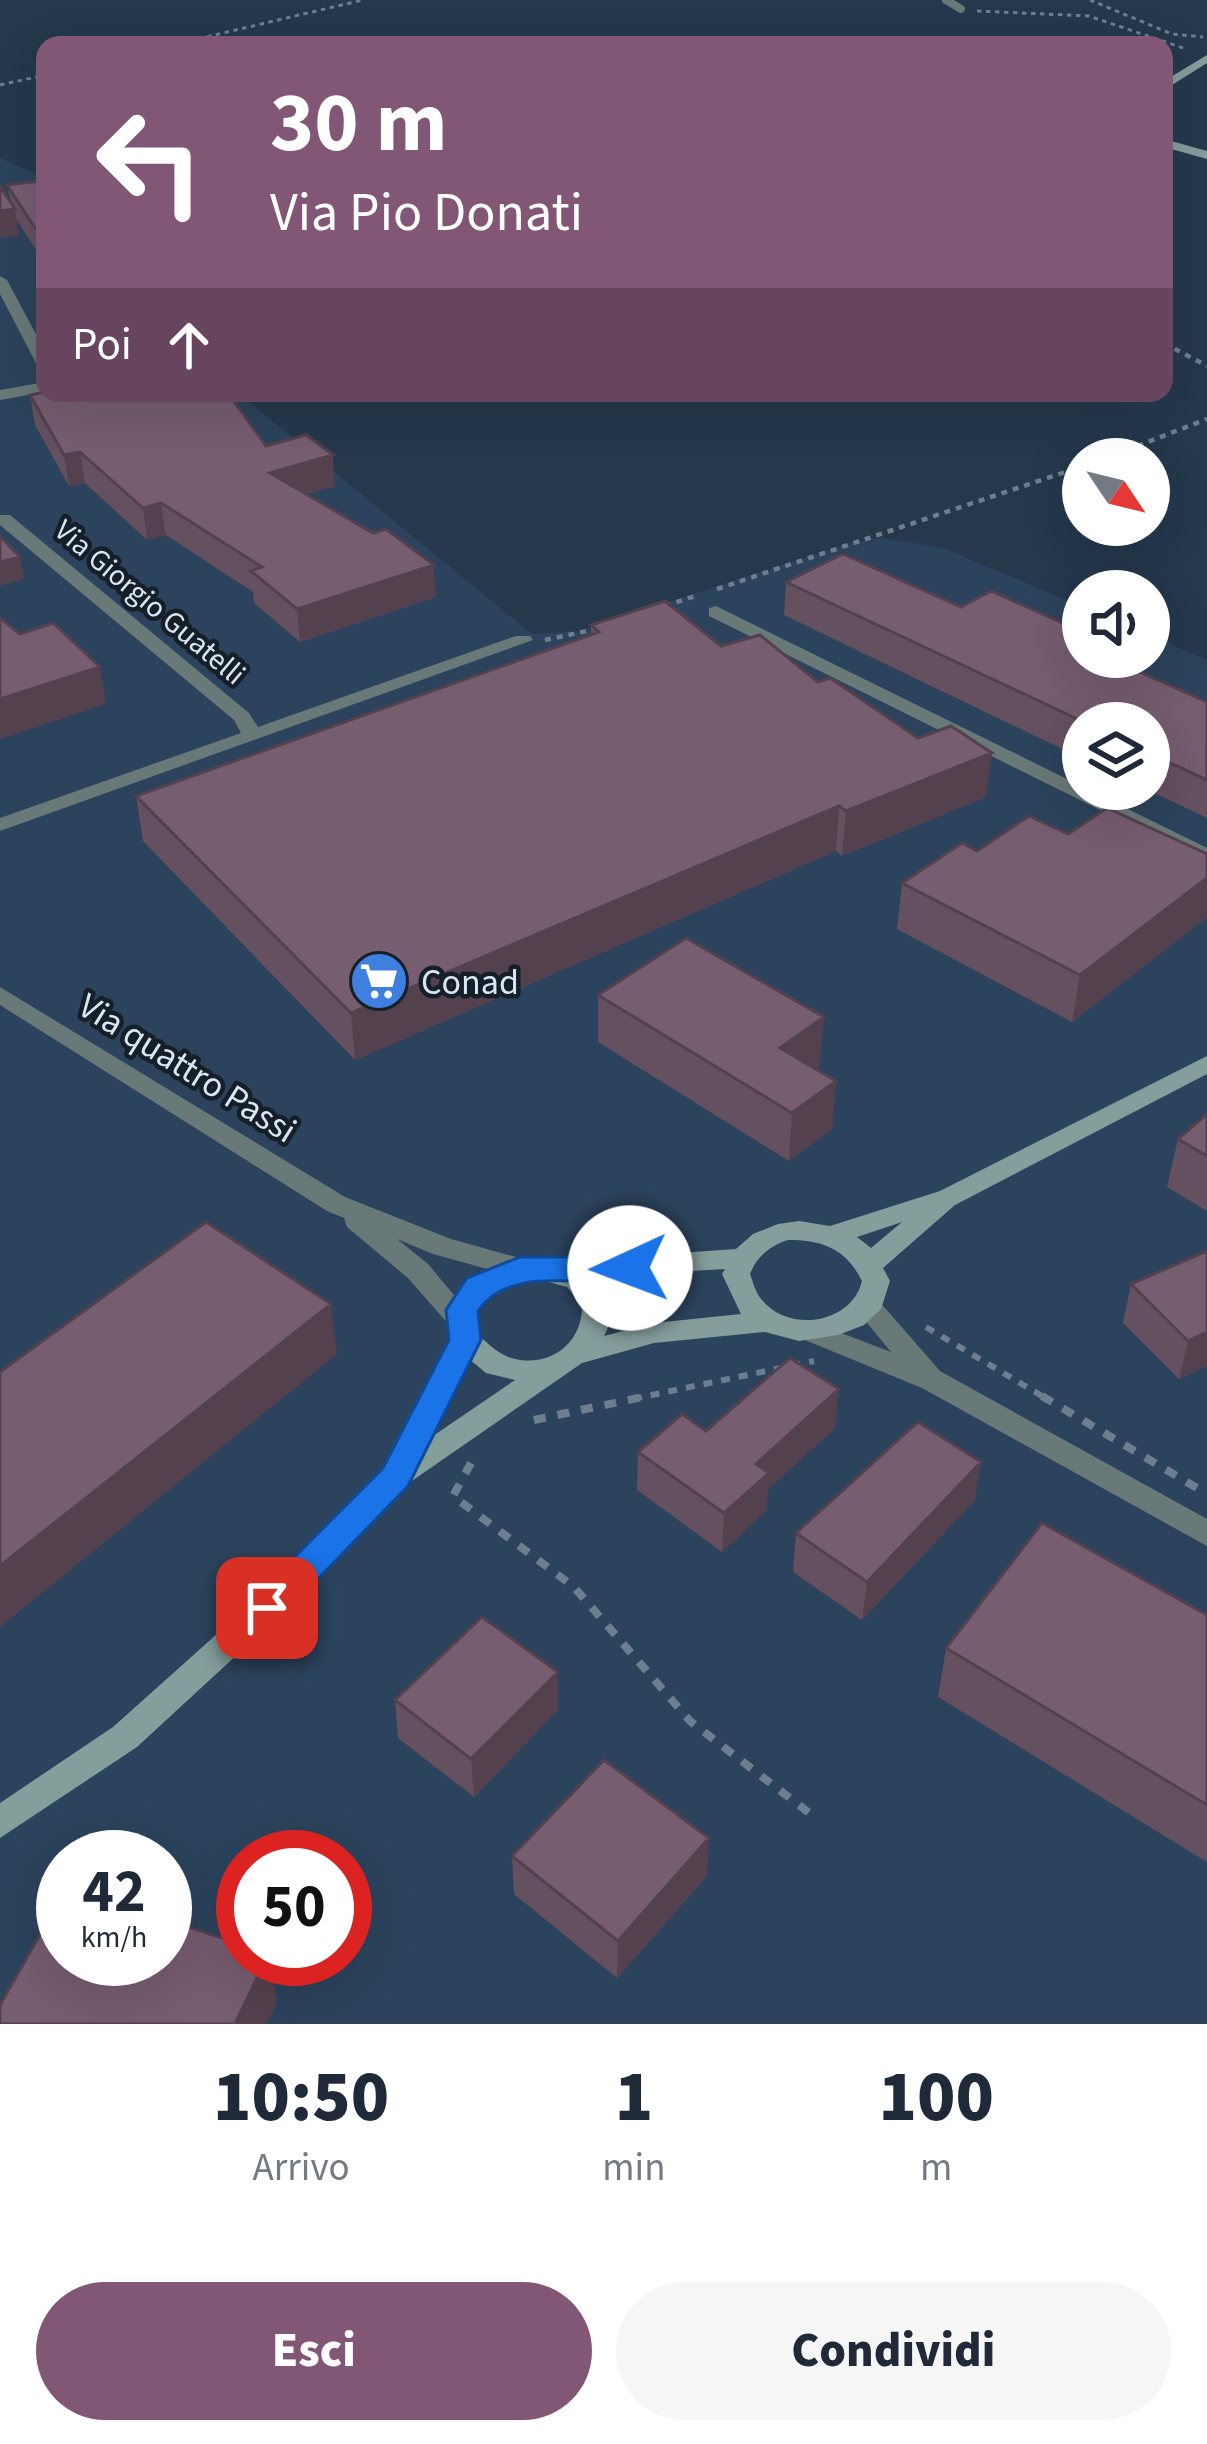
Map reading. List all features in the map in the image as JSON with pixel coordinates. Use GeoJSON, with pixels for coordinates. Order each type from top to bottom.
{"type":"FeatureCollection","features":[{"type":"Feature","properties":{"kind":"main road"},"geometry":{"type":"LineString","coordinates":[[1173,80],[1207,58]]}},
{"type":"Feature","properties":{"kind":"main road"},"geometry":{"type":"LineString","coordinates":[[1173,146],[1207,155]]}},
{"type":"Feature","properties":{"kind":"main road"},"geometry":{"type":"LineString","coordinates":[[832,1235],[950,1197],[1207,1064]]}},
{"type":"Feature","properties":{"kind":"main road"},"geometry":{"type":"LineString","coordinates":[[870,1264],[950,1197]]}},
{"type":"Feature","properties":{"kind":"main road"},"geometry":{"type":"LineString","coordinates":[[768,1321],[739,1292],[736,1274],[742,1258],[773,1234],[803,1230],[832,1235],[870,1264]]}},
{"type":"Feature","properties":{"kind":"main road"},"geometry":{"type":"LineString","coordinates":[[395,1477],[478,1286],[534,1269],[605,1270],[742,1258]]}},
{"type":"Feature","properties":{"kind":"main road"},"geometry":{"type":"LineString","coordinates":[[463,1329],[486,1360],[509,1369],[572,1358],[654,1333],[768,1321],[809,1331],[844,1325],[871,1302],[870,1264]]}},
{"type":"Feature","properties":{"kind":"main road"},"geometry":{"type":"LineString","coordinates":[[0,1822],[125,1737],[267,1608],[395,1477],[572,1358],[600,1323],[597,1302],[573,1277],[534,1269]]}},
{"type":"Feature","properties":{"kind":"street"},"geometry":{"type":"LineString","coordinates":[[0,280],[36,348]]}},
{"type":"Feature","properties":{"kind":"street"},"geometry":{"type":"LineString","coordinates":[[0,395],[36,389]]}},
{"type":"Feature","properties":{"kind":"street","name":"Via Giorgio Guatelli"},"geometry":{"type":"LineString","coordinates":[[4,519],[242,717],[252,735]]}},
{"type":"Feature","properties":{"kind":"street"},"geometry":{"type":"LineString","coordinates":[[716,612],[1207,856]]}},
{"type":"Feature","properties":{"kind":"street"},"geometry":{"type":"LineString","coordinates":[[0,825],[523,640]]}},
{"type":"Feature","properties":{"kind":"street","name":"Via quattro Passi"},"geometry":{"type":"LineString","coordinates":[[0,994],[336,1204],[418,1271],[463,1329]]}},
{"type":"Feature","properties":{"kind":"street","name":"Via quattro Passi"},"geometry":{"type":"LineString","coordinates":[[336,1204],[443,1247],[534,1269]]}},
{"type":"Feature","properties":{"kind":"street"},"geometry":{"type":"LineString","coordinates":[[871,1302],[932,1380]]}},
{"type":"Feature","properties":{"kind":"street"},"geometry":{"type":"LineString","coordinates":[[809,1331],[932,1380],[1207,1534]]}},
{"type":"Feature","properties":{"kind":"lane"},"geometry":{"type":"LineString","coordinates":[[946,0],[962,9]]}},
{"type":"Feature","properties":{"kind":"path"},"geometry":{"type":"LineString","coordinates":[[210,36],[363,0]]}},
{"type":"Feature","properties":{"kind":"path"},"geometry":{"type":"LineString","coordinates":[[1090,0],[1172,34],[1207,38]]}},
{"type":"Feature","properties":{"kind":"path"},"geometry":{"type":"LineString","coordinates":[[962,9],[1089,16],[1147,36]]}},
{"type":"Feature","properties":{"kind":"path"},"geometry":{"type":"LineString","coordinates":[[1173,45],[1188,50]]}},
{"type":"Feature","properties":{"kind":"path"},"geometry":{"type":"LineString","coordinates":[[0,86],[36,77]]}},
{"type":"Feature","properties":{"kind":"path"},"geometry":{"type":"LineString","coordinates":[[1173,348],[1207,366]]}},
{"type":"Feature","properties":{"kind":"path"},"geometry":{"type":"LineString","coordinates":[[1158,438],[1207,419]]}},
{"type":"Feature","properties":{"kind":"path"},"geometry":{"type":"LineString","coordinates":[[649,611],[1062,473]]}},
{"type":"Feature","properties":{"kind":"path"},"geometry":{"type":"LineString","coordinates":[[671,604],[694,608]]}},
{"type":"Feature","properties":{"kind":"path"},"geometry":{"type":"LineString","coordinates":[[523,640],[562,640],[606,626]]}},
{"type":"Feature","properties":{"kind":"path"},"geometry":{"type":"LineString","coordinates":[[871,1302],[1207,1494]]}},
{"type":"Feature","properties":{"kind":"path"},"geometry":{"type":"LineString","coordinates":[[529,1421],[818,1360]]}},
{"type":"Feature","properties":{"kind":"path"},"geometry":{"type":"LineString","coordinates":[[475,1455],[453,1496],[574,1587],[690,1721],[817,1819]]}},
{"type":"Feature","properties":{"kind":"shaded area"},"geometry":{"type":"Polygon","coordinates":[[[0,158],[36,174],[36,402],[249,402],[532,634],[580,631],[853,542],[884,538],[943,548],[1062,598],[1062,678],[1170,678],[1170,644],[1207,660],[1207,2024],[0,2024],[0,158]]]}},
{"type":"Feature","properties":{"kind":"building"},"geometry":{"type":"Polygon","coordinates":[[[36,181],[36,229],[7,185],[36,181]]]}},
{"type":"Feature","properties":{"kind":"building"},"geometry":{"type":"Polygon","coordinates":[[[0,186],[15,209],[0,211],[0,186]]]}},
{"type":"Feature","properties":{"kind":"building"},"geometry":{"type":"Polygon","coordinates":[[[36,394],[36,402],[234,402],[266,446],[306,435],[333,455],[270,473],[373,533],[386,529],[434,565],[297,609],[251,571],[262,567],[161,503],[143,508],[80,452],[64,455],[30,395],[36,394]]]}},
{"type":"Feature","properties":{"kind":"building"},"geometry":{"type":"Polygon","coordinates":[[[0,536],[20,557],[0,562],[0,536]]]}},
{"type":"Feature","properties":{"kind":"building"},"geometry":{"type":"Polygon","coordinates":[[[843,554],[961,607],[991,591],[1062,623],[1062,678],[1153,678],[1207,702],[1207,780],[1170,763],[1170,702],[1062,702],[1062,712],[786,582],[843,554]]]}},
{"type":"Feature","properties":{"kind":"building"},"geometry":{"type":"Polygon","coordinates":[[[665,601],[721,646],[760,635],[818,682],[830,678],[918,738],[951,726],[992,753],[846,811],[839,806],[351,1013],[136,796],[599,632],[591,625],[665,601]]]}},
{"type":"Feature","properties":{"kind":"building"},"geometry":{"type":"Polygon","coordinates":[[[0,618],[20,634],[53,623],[100,667],[0,699],[0,618]]]}},
{"type":"Feature","properties":{"kind":"building"},"geometry":{"type":"Polygon","coordinates":[[[1111,810],[1207,854],[1207,878],[1080,975],[902,883],[962,843],[977,851],[1029,816],[1068,834],[1111,810]]]}},
{"type":"Feature","properties":{"kind":"building"},"geometry":{"type":"Polygon","coordinates":[[[686,938],[824,1017],[780,1048],[836,1081],[792,1113],[598,995],[686,938]]]}},
{"type":"Feature","properties":{"kind":"building"},"geometry":{"type":"Polygon","coordinates":[[[1207,1114],[1207,1156],[1178,1139],[1207,1114]]]}},
{"type":"Feature","properties":{"kind":"building"},"geometry":{"type":"Polygon","coordinates":[[[206,1222],[331,1304],[0,1566],[0,1372],[206,1222]]]}},
{"type":"Feature","properties":{"kind":"building"},"geometry":{"type":"Polygon","coordinates":[[[1207,1251],[1207,1332],[1188,1341],[1131,1284],[1207,1251]]]}},
{"type":"Feature","properties":{"kind":"building"},"geometry":{"type":"Polygon","coordinates":[[[790,1358],[839,1389],[756,1464],[769,1473],[724,1513],[638,1452],[682,1414],[706,1431],[790,1358]]]}},
{"type":"Feature","properties":{"kind":"building"},"geometry":{"type":"Polygon","coordinates":[[[918,1422],[981,1462],[867,1582],[796,1533],[918,1422]]]}},
{"type":"Feature","properties":{"kind":"building"},"geometry":{"type":"Polygon","coordinates":[[[1042,1523],[1207,1615],[1207,1805],[946,1648],[1042,1523]]]}},
{"type":"Feature","properties":{"kind":"building"},"geometry":{"type":"Polygon","coordinates":[[[482,1617],[558,1672],[471,1759],[395,1700],[482,1617]]]}},
{"type":"Feature","properties":{"kind":"building"},"geometry":{"type":"Polygon","coordinates":[[[604,1760],[709,1838],[618,1941],[512,1856],[604,1760]]]}},
{"type":"Feature","properties":{"kind":"building"},"geometry":{"type":"Polygon","coordinates":[[[192,1928],[216,1936],[216,1986],[253,1986],[235,2024],[0,2024],[0,2005],[36,1942],[36,1986],[192,1986],[192,1928]]]}},
{"type":"Feature","properties":{"kind":"place","name":"Conad"},"geometry":{"type":"Point","coordinates":[379,981]}},
{"type":"Feature","properties":{"kind":"route"},"geometry":{"type":"LineString","coordinates":[[267,1608],[395,1477],[440,1397],[465,1340],[462,1310],[478,1286],[520,1268],[630,1268]]}}]}
